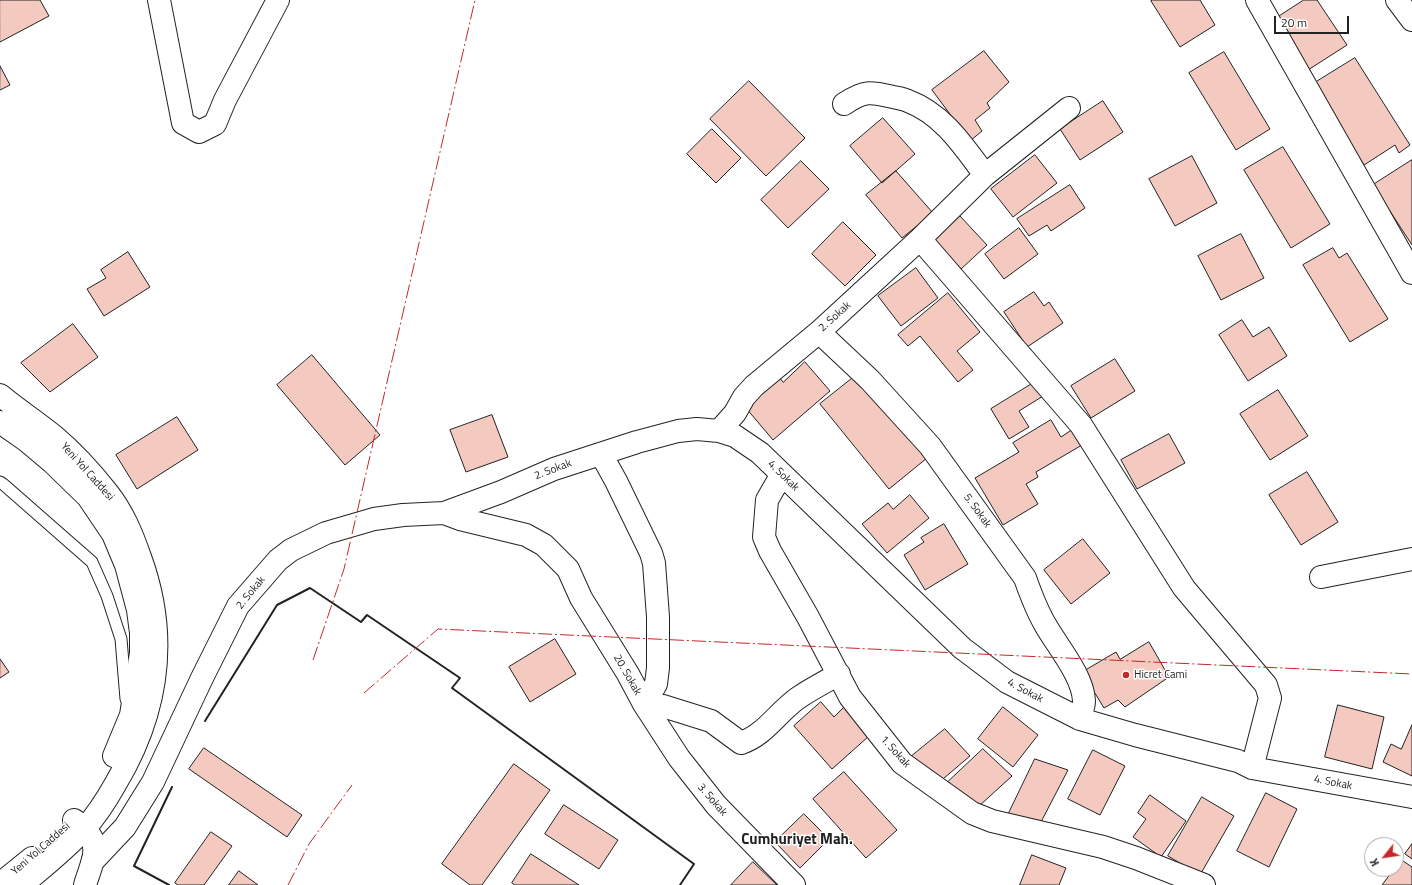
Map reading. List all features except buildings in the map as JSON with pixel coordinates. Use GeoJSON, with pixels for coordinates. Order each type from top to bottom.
{"type":"FeatureCollection","features":[{"type":"Feature","properties":{"kind":"street"},"geometry":{"type":"LineString","coordinates":[[159,0],[184,123],[199,132],[215,124],[225,100],[278,0]]}},
{"type":"Feature","properties":{"kind":"street"},"geometry":{"type":"LineString","coordinates":[[1257,0],[1412,273]]}},
{"type":"Feature","properties":{"kind":"street"},"geometry":{"type":"LineString","coordinates":[[1397,0],[1412,20]]}},
{"type":"Feature","properties":{"kind":"street"},"geometry":{"type":"LineString","coordinates":[[844,104],[857,95],[873,92],[909,101],[926,110],[943,123],[985,175]]}},
{"type":"Feature","properties":{"kind":"street","name":"2. Sokak"},"geometry":{"type":"LineString","coordinates":[[93,861],[125,827],[153,782],[198,684],[238,606],[278,560],[292,550],[326,533],[374,519],[403,515],[444,513],[501,492],[554,469],[678,430],[697,429],[719,431],[735,413],[744,397],[754,386],[819,332],[920,239],[985,175],[1069,108]]}},
{"type":"Feature","properties":{"kind":"street"},"geometry":{"type":"LineString","coordinates":[[920,239],[1081,425],[1184,588],[1266,685],[1270,698],[1252,768]]}},
{"type":"Feature","properties":{"kind":"street","name":"5. Sokak"},"geometry":{"type":"LineString","coordinates":[[819,332],[870,380],[930,446],[1025,578],[1033,602],[1045,625],[1074,670],[1083,695],[1084,703],[1080,719]]}},
{"type":"Feature","properties":{"kind":"street","name":"Yeni Yol Caddesi"},"geometry":{"type":"LineString","coordinates":[[0,395],[56,438],[108,493],[129,527],[144,568],[151,591],[156,619],[157,647],[155,674],[150,702],[140,733],[126,766],[108,797],[79,824],[57,837],[0,884]]}},
{"type":"Feature","properties":{"kind":"street","name":"Yeni Yol Caddesi"},"geometry":{"type":"LineString","coordinates":[[0,422],[27,441],[52,462],[88,497],[112,534],[123,558],[138,610],[141,633],[141,654],[130,715],[112,762],[95,791],[79,824],[60,852],[22,885]]}},
{"type":"Feature","properties":{"kind":"street","name":"4. Sokak"},"geometry":{"type":"LineString","coordinates":[[719,431],[735,436],[760,453],[962,648],[1007,682],[1080,719],[1135,735],[1238,761],[1252,768],[1412,797]]}},
{"type":"Feature","properties":{"kind":"street"},"geometry":{"type":"LineString","coordinates":[[601,454],[616,481],[651,553],[654,563],[658,617],[658,668],[656,684],[644,704]]}},
{"type":"Feature","properties":{"kind":"street","name":"1. Sokak"},"geometry":{"type":"LineString","coordinates":[[782,474],[767,500],[764,537],[770,551],[808,617],[850,697],[902,763],[972,813],[992,821],[1103,847],[1136,858],[1204,885]]}},
{"type":"Feature","properties":{"kind":"street","name":"20. Sokak"},"geometry":{"type":"LineString","coordinates":[[444,513],[460,519],[526,535],[544,545],[568,569],[581,598],[628,674],[644,704],[663,706],[711,721],[741,743],[751,740],[762,732],[777,715],[798,698],[839,674]]}},
{"type":"Feature","properties":{"kind":"street"},"geometry":{"type":"LineString","coordinates":[[1321,577],[1412,559]]}},
{"type":"Feature","properties":{"kind":"street","name":"3. Sokak"},"geometry":{"type":"LineString","coordinates":[[644,704],[679,758],[716,805],[794,885]]}},
{"type":"Feature","properties":{"kind":"street","name":"2. Sokak"},"geometry":{"type":"LineString","coordinates":[[79,824],[95,845],[93,861],[85,885]]}},
{"type":"Feature","properties":{"kind":"lane"},"geometry":{"type":"LineString","coordinates":[[0,482],[92,562],[107,596],[121,639],[126,700],[130,715]]}},
{"type":"Feature","properties":{"kind":"wall"},"geometry":{"type":"LineString","coordinates":[[205,721],[277,605],[310,588],[361,622],[367,615],[460,678],[452,688],[694,864],[680,885]]}},
{"type":"Feature","properties":{"kind":"wall"},"geometry":{"type":"LineString","coordinates":[[169,885],[134,866],[172,787]]}},
{"type":"Feature","properties":{"kind":"power"},"geometry":{"type":"LineString","coordinates":[[313,660],[344,569],[475,0]]}},
{"type":"Feature","properties":{"kind":"power"},"geometry":{"type":"LineString","coordinates":[[364,693],[438,629],[1412,674]]}},
{"type":"Feature","properties":{"kind":"power"},"geometry":{"type":"LineString","coordinates":[[288,885],[309,844],[352,785]]}},
{"type":"Feature","properties":{"kind":"place","name":"Hicret Cami"},"geometry":{"type":"Point","coordinates":[1126,675]}},
{"type":"Feature","properties":{"kind":"district","name":"Cumhuriyet Mah."},"geometry":{"type":"Point","coordinates":[797,840]}}]}
